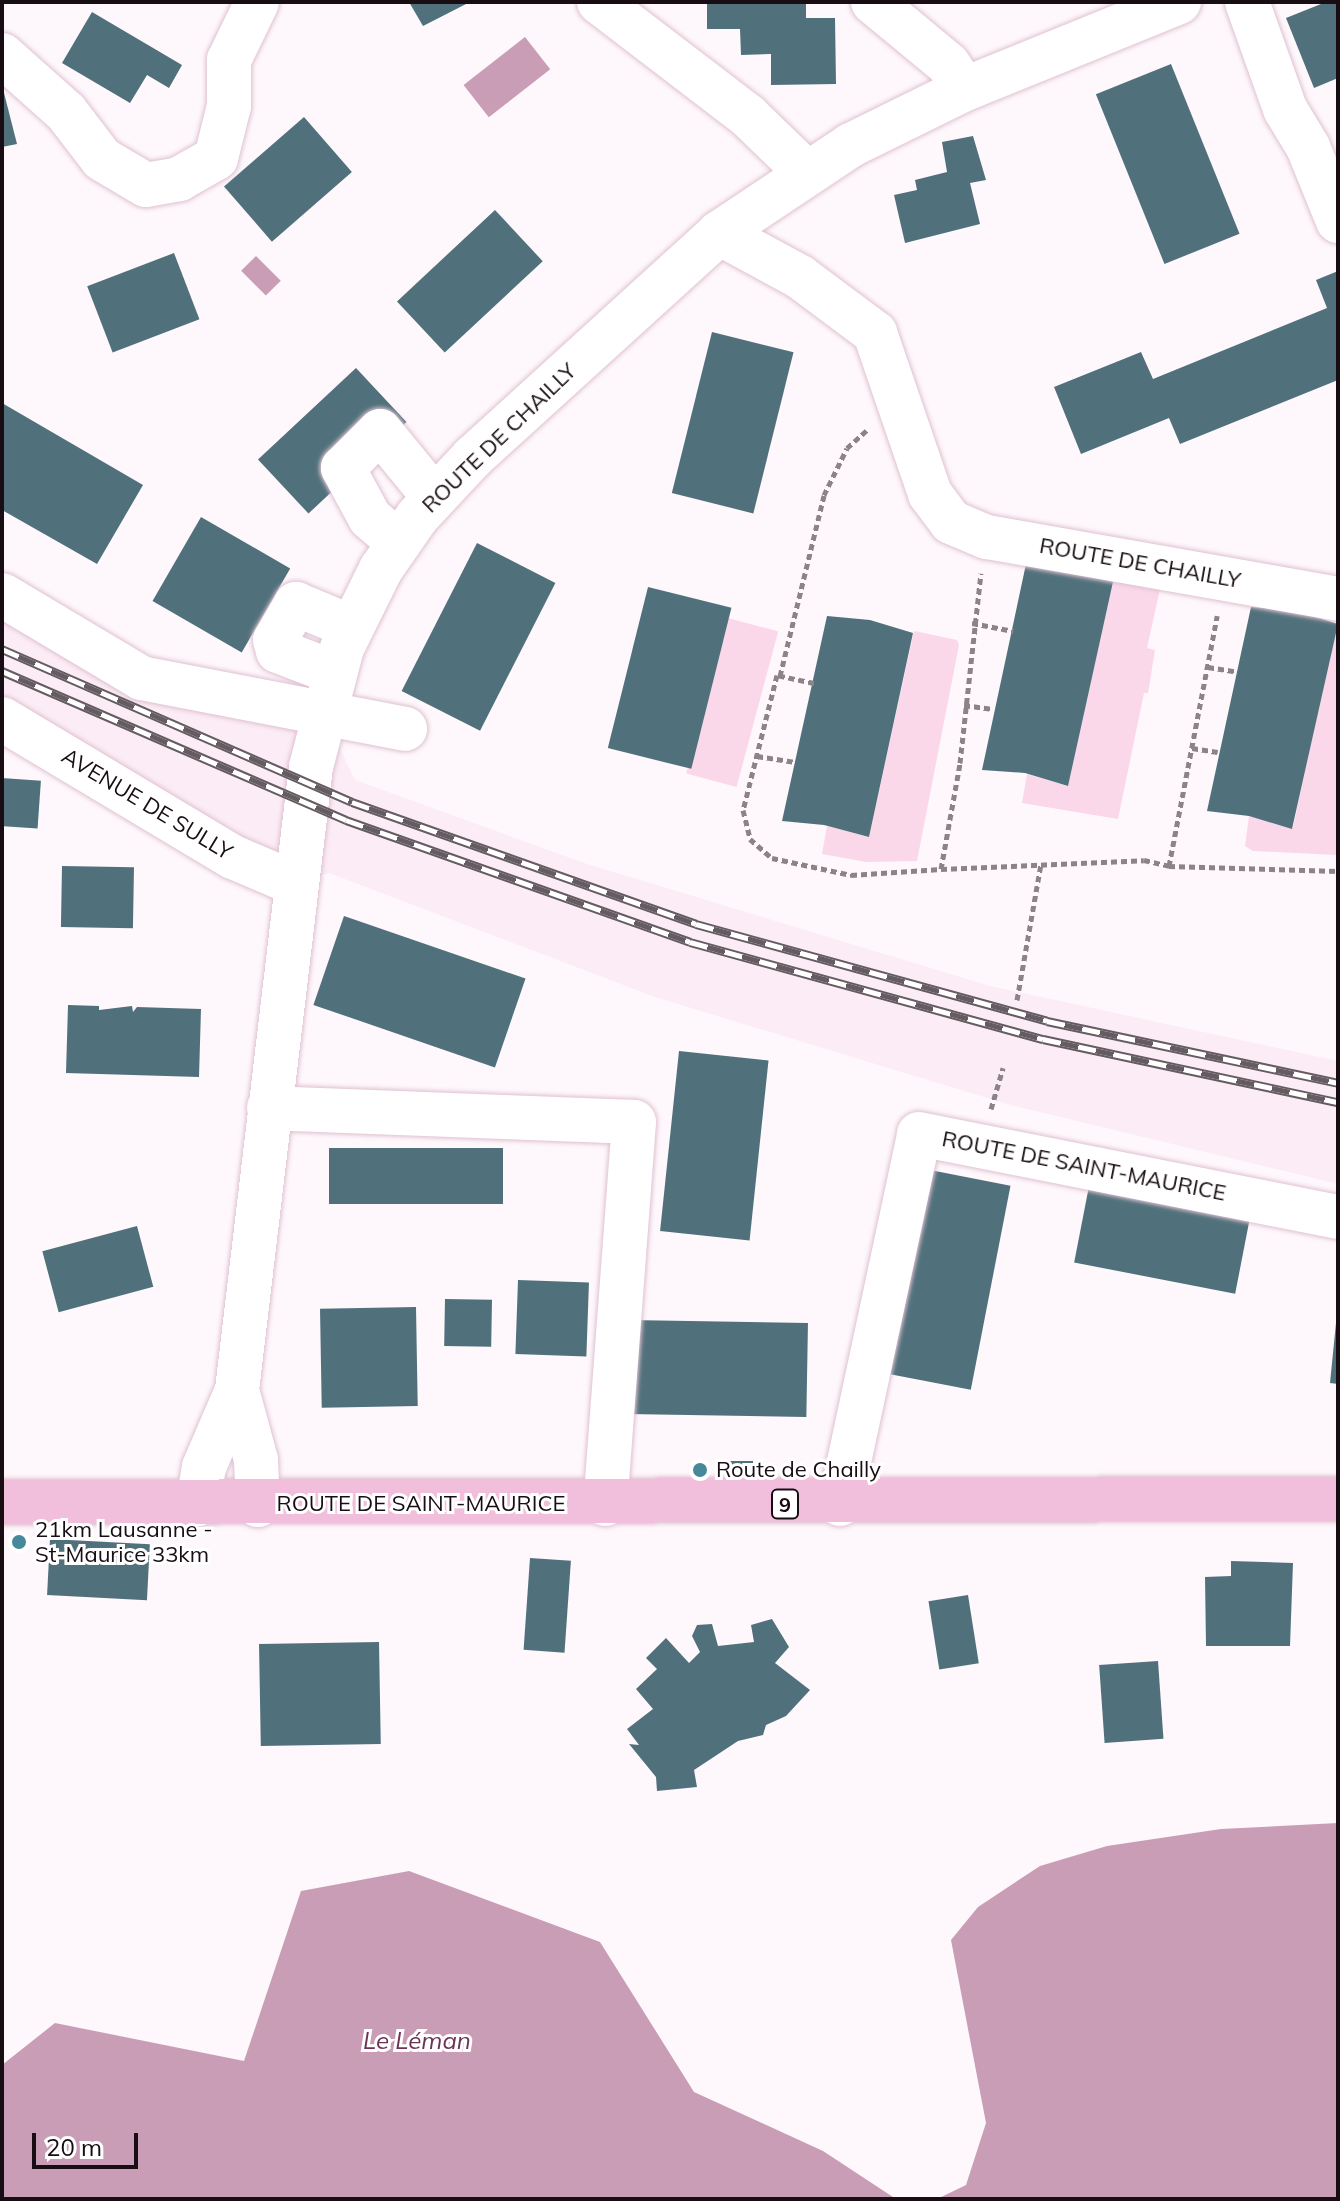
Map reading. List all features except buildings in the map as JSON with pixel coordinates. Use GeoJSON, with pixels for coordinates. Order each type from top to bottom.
{"type":"FeatureCollection","features":[{"type":"Feature","properties":{"kind":"main road","name":"ROUTE DE SAINT-MAURICE"},"geometry":{"type":"LineString","coordinates":[[2,1502],[840,1504],[1338,1499]]}},
{"type":"Feature","properties":{"kind":"street"},"geometry":{"type":"LineString","coordinates":[[2,55],[66,112],[102,159],[146,185],[179,179],[216,158],[229,106],[229,60],[257,2]]}},
{"type":"Feature","properties":{"kind":"street"},"geometry":{"type":"LineString","coordinates":[[599,2],[748,116],[806,172]]}},
{"type":"Feature","properties":{"kind":"street"},"geometry":{"type":"LineString","coordinates":[[873,2],[948,64],[965,89]]}},
{"type":"Feature","properties":{"kind":"street","name":"ROUTE DE CHAILLY"},"geometry":{"type":"LineString","coordinates":[[198,1504],[204,1467],[237,1390],[294,883],[329,693],[351,627],[399,543],[434,497],[719,233],[806,172],[965,89],[1123,12],[1179,2]]}},
{"type":"Feature","properties":{"kind":"street"},"geometry":{"type":"LineString","coordinates":[[1247,2],[1285,109],[1308,147],[1338,221]]}},
{"type":"Feature","properties":{"kind":"street","name":"ROUTE DE CHAILLY"},"geometry":{"type":"LineString","coordinates":[[719,233],[800,277],[875,333],[905,412],[930,494],[951,522],[987,537],[1224,576],[1338,599]]}},
{"type":"Feature","properties":{"kind":"street"},"geometry":{"type":"LineString","coordinates":[[399,543],[370,518],[343,468],[380,431],[434,497]]}},
{"type":"Feature","properties":{"kind":"street"},"geometry":{"type":"LineString","coordinates":[[2,595],[141,678],[329,693]]}},
{"type":"Feature","properties":{"kind":"street"},"geometry":{"type":"LineString","coordinates":[[351,627],[296,604],[275,640],[278,651],[329,693],[405,729]]}},
{"type":"Feature","properties":{"kind":"street","name":"AVENUE DE SULLY"},"geometry":{"type":"LineString","coordinates":[[2,719],[233,857],[294,883]]}},
{"type":"Feature","properties":{"kind":"street"},"geometry":{"type":"LineString","coordinates":[[269,1108],[634,1122],[605,1504]]}},
{"type":"Feature","properties":{"kind":"street","name":"ROUTE DE SAINT-MAURICE"},"geometry":{"type":"LineString","coordinates":[[840,1504],[919,1134],[1338,1217]]}},
{"type":"Feature","properties":{"kind":"street","name":"ROUTE DE CHAILLY"},"geometry":{"type":"LineString","coordinates":[[237,1390],[256,1460],[258,1505]]}},
{"type":"Feature","properties":{"kind":"path"},"geometry":{"type":"LineString","coordinates":[[905,412],[857,437],[831,477],[743,817],[747,833],[767,855],[851,875],[1144,860],[1169,866],[1338,871]]}},
{"type":"Feature","properties":{"kind":"path"},"geometry":{"type":"LineString","coordinates":[[941,869],[972,623],[987,537]]}},
{"type":"Feature","properties":{"kind":"path"},"geometry":{"type":"LineString","coordinates":[[1169,866],[1224,576]]}},
{"type":"Feature","properties":{"kind":"path"},"geometry":{"type":"LineString","coordinates":[[972,623],[1013,631]]}},
{"type":"Feature","properties":{"kind":"path"},"geometry":{"type":"LineString","coordinates":[[1207,667],[1238,672]]}},
{"type":"Feature","properties":{"kind":"path"},"geometry":{"type":"LineString","coordinates":[[780,676],[814,683]]}},
{"type":"Feature","properties":{"kind":"path"},"geometry":{"type":"LineString","coordinates":[[964,705],[993,709]]}},
{"type":"Feature","properties":{"kind":"path"},"geometry":{"type":"LineString","coordinates":[[1192,748],[1218,752]]}},
{"type":"Feature","properties":{"kind":"path"},"geometry":{"type":"LineString","coordinates":[[757,756],[794,762]]}},
{"type":"Feature","properties":{"kind":"path"},"geometry":{"type":"LineString","coordinates":[[1017,1000],[1041,864]]}},
{"type":"Feature","properties":{"kind":"shaded area"},"geometry":{"type":"Polygon","coordinates":[[[1103,579],[1162,580],[1147,648],[1155,650],[1148,693],[1144,693],[1118,819],[1022,803],[1027,774],[1067,786],[1113,583],[1103,579]]]}},
{"type":"Feature","properties":{"kind":"shaded area"},"geometry":{"type":"Polygon","coordinates":[[[2,595],[141,678],[323,713],[355,780],[587,864],[990,986],[1338,1061],[1338,1184],[1007,1104],[655,997],[329,873],[294,883],[2,719],[2,595]]]}},
{"type":"Feature","properties":{"kind":"shaded area"},"geometry":{"type":"Polygon","coordinates":[[[1338,615],[1337,855],[1253,851],[1245,846],[1249,816],[1293,828],[1338,615]]]}},
{"type":"Feature","properties":{"kind":"shaded area"},"geometry":{"type":"Polygon","coordinates":[[[728,618],[778,631],[737,787],[686,774],[728,618]]]}},
{"type":"Feature","properties":{"kind":"shaded area"},"geometry":{"type":"Polygon","coordinates":[[[914,631],[957,640],[959,645],[917,861],[866,862],[822,854],[827,826],[869,837],[914,631]]]}},
{"type":"Feature","properties":{"kind":"water"},"geometry":{"type":"Polygon","coordinates":[[[525,37],[550,69],[489,117],[464,85],[525,37]]]}},
{"type":"Feature","properties":{"kind":"water"},"geometry":{"type":"Polygon","coordinates":[[[256,256],[281,281],[266,296],[241,271],[256,256]]]}},
{"type":"Feature","properties":{"kind":"water"},"geometry":{"type":"Polygon","coordinates":[[[1338,1823],[1338,2199],[937,2199],[966,2185],[986,2123],[951,1940],[978,1907],[1040,1866],[1107,1846],[1221,1829],[1338,1823]]]}},
{"type":"Feature","properties":{"kind":"water","name":"Le Léman"},"geometry":{"type":"Polygon","coordinates":[[[409,1871],[600,1942],[694,2092],[823,2151],[896,2199],[2,2199],[2,2065],[55,2023],[244,2061],[301,1891],[409,1871]]]}},
{"type":"Feature","properties":{"kind":"railway"},"geometry":{"type":"LineString","coordinates":[[2,649],[352,802],[696,924],[1047,1021],[1338,1083]]}},
{"type":"Feature","properties":{"kind":"railway"},"geometry":{"type":"LineString","coordinates":[[2,671],[346,820],[690,942],[1043,1039],[1338,1102]]}},
{"type":"Feature","properties":{"kind":"place","name":"Route de Chailly"},"geometry":{"type":"Point","coordinates":[700,1470]}},
{"type":"Feature","properties":{"kind":"place","name":"21km Lausanne - St-Maurice 33km"},"geometry":{"type":"Point","coordinates":[19,1542]}}]}
